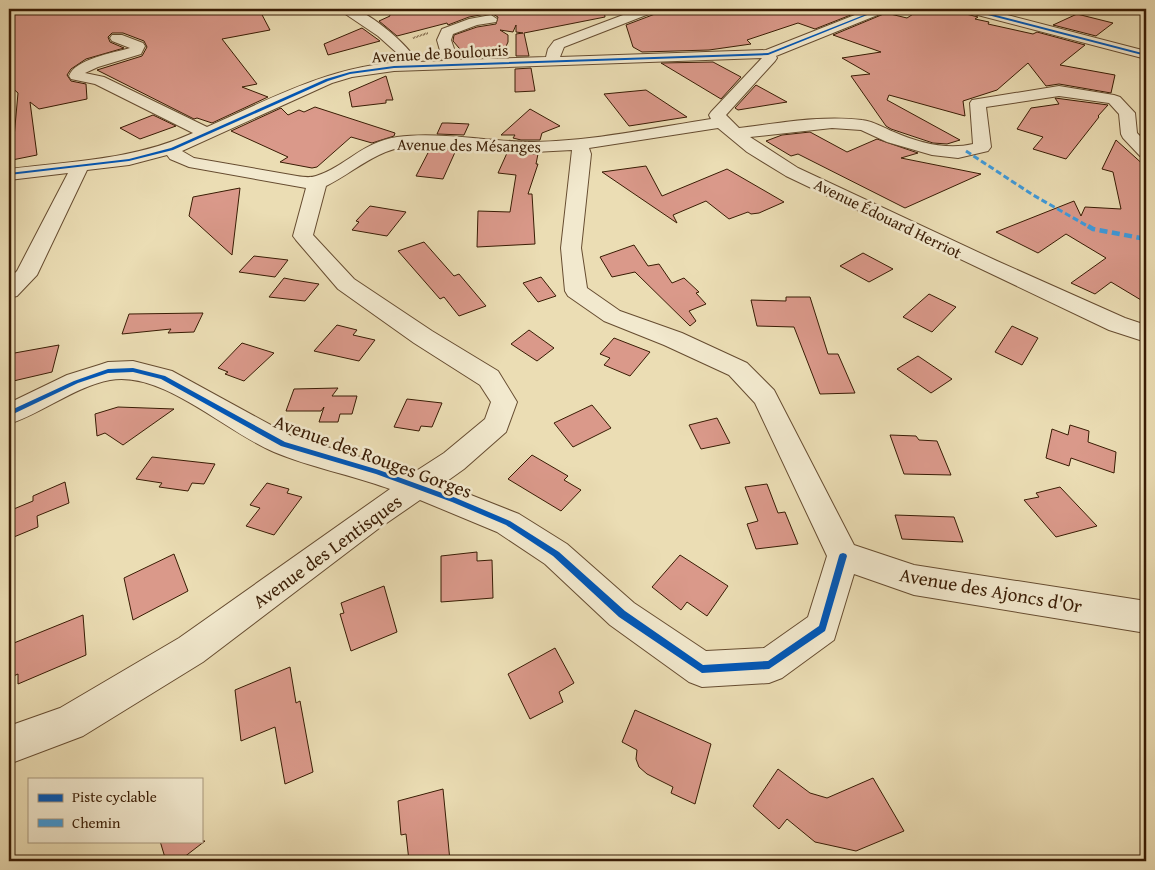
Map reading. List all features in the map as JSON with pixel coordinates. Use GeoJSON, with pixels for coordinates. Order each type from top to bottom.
{"type":"FeatureCollection","features":[{"type":"Feature","properties":{"kind":"street"},"geometry":{"type":"LineString","coordinates":[[344,9],[383,34],[408,58],[412,66]]}},
{"type":"Feature","properties":{"kind":"street"},"geometry":{"type":"LineString","coordinates":[[552,61],[555,49],[559,44],[650,9]]}},
{"type":"Feature","properties":{"kind":"street","name":"Avenue de Boulouris"},"geometry":{"type":"LineString","coordinates":[[9,174],[129,160],[172,149],[327,80],[370,69],[768,54],[881,9]]}},
{"type":"Feature","properties":{"kind":"street"},"geometry":{"type":"LineString","coordinates":[[960,9],[976,10],[1146,55]]}},
{"type":"Feature","properties":{"kind":"street"},"geometry":{"type":"LineString","coordinates":[[452,65],[444,40],[446,32],[474,22],[491,20]]}},
{"type":"Feature","properties":{"kind":"street"},"geometry":{"type":"LineString","coordinates":[[117,38],[138,46],[136,50],[78,71],[76,76],[99,80],[207,134]]}},
{"type":"Feature","properties":{"kind":"street"},"geometry":{"type":"LineString","coordinates":[[729,128],[717,114],[770,58],[768,54]]}},
{"type":"Feature","properties":{"kind":"street","name":"Avenue des Mésanges"},"geometry":{"type":"LineString","coordinates":[[317,183],[338,173],[372,150],[388,144],[408,141],[534,147],[729,128],[832,123],[864,125],[893,138],[932,150],[958,153],[982,147],[978,102],[1059,91],[1114,100],[1128,113],[1129,134],[1146,152]]}},
{"type":"Feature","properties":{"kind":"street","name":"Avenue Édouard Herriot"},"geometry":{"type":"LineString","coordinates":[[729,128],[753,148],[792,172],[989,266],[1117,324],[1146,334]]}},
{"type":"Feature","properties":{"kind":"street"},"geometry":{"type":"LineString","coordinates":[[580,144],[582,154],[572,248],[576,291],[612,316],[673,339],[738,369],[765,397],[843,556]]}},
{"type":"Feature","properties":{"kind":"street"},"geometry":{"type":"LineString","coordinates":[[172,149],[176,155],[189,162],[297,182],[317,183]]}},
{"type":"Feature","properties":{"kind":"street"},"geometry":{"type":"LineString","coordinates":[[9,291],[26,275],[80,167]]}},
{"type":"Feature","properties":{"kind":"street","name":"Avenue des Lentisques"},"geometry":{"type":"LineString","coordinates":[[9,745],[70,723],[191,650],[359,526],[454,461],[496,425],[504,402],[489,378],[423,337],[346,284],[303,236],[317,183]]}},
{"type":"Feature","properties":{"kind":"street","name":"Avenue des Rouges Gorges"},"geometry":{"type":"LineString","coordinates":[[9,414],[76,382],[108,371],[134,370],[163,377],[284,444],[417,486],[508,524],[556,554],[622,614],[702,668],[769,665],[822,628],[843,556]]}},
{"type":"Feature","properties":{"kind":"street","name":"Avenue des Ajoncs d'Or"},"geometry":{"type":"LineString","coordinates":[[843,556],[914,580],[1146,617]]}},
{"type":"Feature","properties":{"kind":"building"},"geometry":{"type":"Polygon","coordinates":[[[9,9],[259,9],[270,30],[222,39],[257,84],[242,87],[268,97],[212,123],[197,118],[194,119],[97,70],[142,56],[147,47],[144,41],[123,33],[112,33],[108,37],[110,42],[124,48],[86,59],[71,69],[67,75],[71,81],[86,84],[87,99],[39,109],[30,102],[37,155],[12,160],[18,93],[9,85],[9,9]]]}},
{"type":"Feature","properties":{"kind":"building"},"geometry":{"type":"Polygon","coordinates":[[[388,9],[604,9],[605,17],[524,33],[529,56],[516,56],[516,34],[523,33],[516,32],[516,25],[513,32],[500,30],[508,35],[508,42],[503,53],[465,55],[453,41],[454,35],[477,27],[496,24],[498,17],[491,13],[469,17],[448,25],[447,23],[397,36],[379,21],[390,16],[388,9]]]}},
{"type":"Feature","properties":{"kind":"building"},"geometry":{"type":"Polygon","coordinates":[[[658,9],[866,9],[815,29],[798,23],[747,40],[751,44],[709,50],[642,52],[633,47],[626,25],[655,14],[658,9]]]}},
{"type":"Feature","properties":{"kind":"building"},"geometry":{"type":"Polygon","coordinates":[[[921,9],[962,9],[966,14],[978,17],[975,19],[989,22],[988,24],[1033,34],[1037,32],[1085,45],[1060,65],[1115,75],[1111,93],[1059,84],[1046,86],[1028,63],[997,90],[963,101],[965,116],[889,95],[887,100],[960,140],[947,144],[933,143],[891,129],[886,126],[851,76],[870,74],[842,58],[881,52],[833,35],[886,13],[907,18],[921,9]]]}},
{"type":"Feature","properties":{"kind":"building"},"geometry":{"type":"Polygon","coordinates":[[[1077,14],[1113,23],[1096,36],[1053,25],[1077,14]]]}},
{"type":"Feature","properties":{"kind":"building"},"geometry":{"type":"Polygon","coordinates":[[[362,28],[380,41],[328,55],[324,44],[362,28]]]}},
{"type":"Feature","properties":{"kind":"building"},"geometry":{"type":"Polygon","coordinates":[[[713,62],[741,77],[721,99],[661,63],[713,62]]]}},
{"type":"Feature","properties":{"kind":"building"},"geometry":{"type":"Polygon","coordinates":[[[531,68],[535,91],[515,92],[515,69],[531,68]]]}},
{"type":"Feature","properties":{"kind":"building"},"geometry":{"type":"Polygon","coordinates":[[[386,76],[393,100],[386,100],[386,103],[352,107],[349,92],[386,76]]]}},
{"type":"Feature","properties":{"kind":"building"},"geometry":{"type":"Polygon","coordinates":[[[756,85],[787,102],[738,110],[735,108],[756,85]]]}},
{"type":"Feature","properties":{"kind":"building"},"geometry":{"type":"Polygon","coordinates":[[[646,90],[687,117],[629,126],[604,94],[646,90]]]}},
{"type":"Feature","properties":{"kind":"building"},"geometry":{"type":"Polygon","coordinates":[[[1055,98],[1108,105],[1066,159],[1033,149],[1043,137],[1017,129],[1031,108],[1059,104],[1055,98]]]}},
{"type":"Feature","properties":{"kind":"building"},"geometry":{"type":"Polygon","coordinates":[[[315,107],[395,133],[394,136],[372,143],[351,137],[317,167],[312,168],[280,162],[288,157],[231,131],[281,108],[288,115],[299,110],[304,112],[315,107]]]}},
{"type":"Feature","properties":{"kind":"building"},"geometry":{"type":"Polygon","coordinates":[[[530,109],[560,126],[542,133],[540,140],[521,140],[513,138],[515,135],[501,135],[530,109]]]}},
{"type":"Feature","properties":{"kind":"building"},"geometry":{"type":"Polygon","coordinates":[[[153,115],[176,126],[140,139],[120,128],[153,115]]]}},
{"type":"Feature","properties":{"kind":"building"},"geometry":{"type":"Polygon","coordinates":[[[442,123],[469,124],[464,135],[437,134],[442,123]]]}},
{"type":"Feature","properties":{"kind":"building"},"geometry":{"type":"Polygon","coordinates":[[[810,132],[847,152],[877,139],[918,153],[901,158],[981,174],[905,208],[798,154],[791,156],[766,141],[782,135],[810,132]]]}},
{"type":"Feature","properties":{"kind":"building"},"geometry":{"type":"Polygon","coordinates":[[[1116,140],[1146,167],[1146,303],[1111,282],[1095,294],[1071,283],[1106,258],[1066,234],[1038,253],[996,232],[1074,201],[1081,216],[1085,207],[1121,209],[1113,172],[1102,169],[1116,140]]]}},
{"type":"Feature","properties":{"kind":"building"},"geometry":{"type":"Polygon","coordinates":[[[430,149],[456,150],[443,179],[416,176],[430,149]]]}},
{"type":"Feature","properties":{"kind":"building"},"geometry":{"type":"Polygon","coordinates":[[[507,153],[538,154],[536,164],[538,164],[528,194],[532,194],[535,244],[477,247],[478,211],[510,212],[516,175],[498,173],[507,153]]]}},
{"type":"Feature","properties":{"kind":"building"},"geometry":{"type":"Polygon","coordinates":[[[646,166],[662,196],[727,169],[784,202],[759,213],[751,214],[748,212],[729,219],[706,201],[673,215],[677,223],[602,172],[646,166]]]}},
{"type":"Feature","properties":{"kind":"building"},"geometry":{"type":"Polygon","coordinates":[[[240,188],[232,255],[189,216],[193,197],[240,188]]]}},
{"type":"Feature","properties":{"kind":"building"},"geometry":{"type":"Polygon","coordinates":[[[370,206],[406,212],[387,236],[352,230],[359,222],[356,221],[370,206]]]}},
{"type":"Feature","properties":{"kind":"building"},"geometry":{"type":"Polygon","coordinates":[[[424,242],[454,276],[459,274],[486,306],[459,316],[444,297],[440,299],[398,251],[424,242]]]}},
{"type":"Feature","properties":{"kind":"building"},"geometry":{"type":"Polygon","coordinates":[[[634,245],[648,266],[659,264],[672,283],[684,278],[699,292],[696,293],[706,304],[689,311],[696,321],[690,326],[635,272],[612,277],[600,257],[634,245]]]}},
{"type":"Feature","properties":{"kind":"building"},"geometry":{"type":"Polygon","coordinates":[[[863,253],[893,269],[869,282],[840,266],[863,253]]]}},
{"type":"Feature","properties":{"kind":"building"},"geometry":{"type":"Polygon","coordinates":[[[254,256],[288,260],[275,277],[239,272],[254,256]]]}},
{"type":"Feature","properties":{"kind":"building"},"geometry":{"type":"Polygon","coordinates":[[[541,277],[556,296],[538,302],[523,283],[541,277]]]}},
{"type":"Feature","properties":{"kind":"building"},"geometry":{"type":"Polygon","coordinates":[[[284,278],[319,284],[305,301],[269,297],[284,278]]]}},
{"type":"Feature","properties":{"kind":"building"},"geometry":{"type":"Polygon","coordinates":[[[929,294],[956,307],[932,332],[903,317],[929,294]]]}},
{"type":"Feature","properties":{"kind":"building"},"geometry":{"type":"Polygon","coordinates":[[[786,297],[810,297],[828,354],[838,354],[855,393],[820,394],[794,327],[757,326],[751,300],[786,301],[786,297]]]}},
{"type":"Feature","properties":{"kind":"building"},"geometry":{"type":"Polygon","coordinates":[[[203,313],[194,332],[168,333],[171,329],[122,334],[129,314],[203,313]]]}},
{"type":"Feature","properties":{"kind":"building"},"geometry":{"type":"Polygon","coordinates":[[[337,325],[357,330],[353,335],[375,340],[359,361],[314,351],[337,325]]]}},
{"type":"Feature","properties":{"kind":"building"},"geometry":{"type":"Polygon","coordinates":[[[1012,326],[1038,338],[1022,365],[995,352],[1012,326]]]}},
{"type":"Feature","properties":{"kind":"building"},"geometry":{"type":"Polygon","coordinates":[[[529,330],[554,348],[537,361],[511,344],[529,330]]]}},
{"type":"Feature","properties":{"kind":"building"},"geometry":{"type":"Polygon","coordinates":[[[614,338],[650,352],[630,376],[604,365],[610,358],[600,354],[614,338]]]}},
{"type":"Feature","properties":{"kind":"building"},"geometry":{"type":"Polygon","coordinates":[[[242,343],[274,353],[244,381],[225,374],[228,372],[218,368],[242,343]]]}},
{"type":"Feature","properties":{"kind":"building"},"geometry":{"type":"Polygon","coordinates":[[[59,345],[52,372],[9,382],[9,354],[59,345]]]}},
{"type":"Feature","properties":{"kind":"building"},"geometry":{"type":"Polygon","coordinates":[[[918,356],[952,379],[931,393],[897,369],[918,356]]]}},
{"type":"Feature","properties":{"kind":"building"},"geometry":{"type":"Polygon","coordinates":[[[338,388],[332,396],[357,396],[352,414],[340,414],[338,422],[319,422],[324,407],[321,411],[286,411],[294,389],[338,388]]]}},
{"type":"Feature","properties":{"kind":"building"},"geometry":{"type":"Polygon","coordinates":[[[407,399],[442,403],[432,427],[421,426],[419,431],[394,427],[407,399]]]}},
{"type":"Feature","properties":{"kind":"building"},"geometry":{"type":"Polygon","coordinates":[[[592,405],[611,428],[573,447],[554,423],[592,405]]]}},
{"type":"Feature","properties":{"kind":"building"},"geometry":{"type":"Polygon","coordinates":[[[118,407],[174,409],[123,445],[105,433],[97,436],[95,414],[118,407]]]}},
{"type":"Feature","properties":{"kind":"building"},"geometry":{"type":"Polygon","coordinates":[[[717,418],[730,443],[701,449],[689,425],[717,418]]]}},
{"type":"Feature","properties":{"kind":"building"},"geometry":{"type":"Polygon","coordinates":[[[1070,425],[1089,431],[1088,442],[1116,452],[1114,473],[1071,458],[1069,466],[1046,458],[1052,429],[1068,435],[1070,425]]]}},
{"type":"Feature","properties":{"kind":"building"},"geometry":{"type":"Polygon","coordinates":[[[890,435],[916,436],[919,440],[937,441],[951,475],[904,474],[890,435]]]}},
{"type":"Feature","properties":{"kind":"building"},"geometry":{"type":"Polygon","coordinates":[[[532,455],[568,476],[564,480],[581,490],[561,511],[508,479],[532,455]]]}},
{"type":"Feature","properties":{"kind":"building"},"geometry":{"type":"Polygon","coordinates":[[[152,457],[215,464],[204,484],[192,483],[188,491],[159,487],[162,483],[136,479],[152,457]]]}},
{"type":"Feature","properties":{"kind":"building"},"geometry":{"type":"Polygon","coordinates":[[[65,482],[69,503],[37,516],[38,527],[9,539],[9,511],[33,501],[33,496],[65,482]]]}},
{"type":"Feature","properties":{"kind":"building"},"geometry":{"type":"Polygon","coordinates":[[[267,483],[289,489],[287,493],[302,497],[274,535],[246,526],[260,508],[250,505],[267,483]]]}},
{"type":"Feature","properties":{"kind":"building"},"geometry":{"type":"Polygon","coordinates":[[[767,484],[778,513],[785,512],[798,544],[756,549],[747,524],[758,521],[745,487],[767,484]]]}},
{"type":"Feature","properties":{"kind":"building"},"geometry":{"type":"Polygon","coordinates":[[[1060,487],[1097,526],[1056,537],[1024,500],[1039,497],[1036,493],[1060,487]]]}},
{"type":"Feature","properties":{"kind":"building"},"geometry":{"type":"Polygon","coordinates":[[[895,515],[954,517],[963,542],[902,539],[895,515]]]}},
{"type":"Feature","properties":{"kind":"building"},"geometry":{"type":"Polygon","coordinates":[[[477,552],[477,561],[492,560],[493,598],[441,602],[441,556],[477,552]]]}},
{"type":"Feature","properties":{"kind":"building"},"geometry":{"type":"Polygon","coordinates":[[[174,554],[188,591],[133,620],[124,578],[174,554]]]}},
{"type":"Feature","properties":{"kind":"building"},"geometry":{"type":"Polygon","coordinates":[[[680,555],[728,586],[707,616],[687,602],[681,610],[652,587],[680,555]]]}},
{"type":"Feature","properties":{"kind":"building"},"geometry":{"type":"Polygon","coordinates":[[[384,586],[397,632],[351,651],[340,614],[344,613],[341,603],[384,586]]]}},
{"type":"Feature","properties":{"kind":"building"},"geometry":{"type":"Polygon","coordinates":[[[83,615],[86,655],[18,684],[18,674],[9,678],[9,645],[83,615]]]}},
{"type":"Feature","properties":{"kind":"building"},"geometry":{"type":"Polygon","coordinates":[[[555,648],[574,683],[559,692],[563,702],[530,719],[508,674],[555,648]]]}},
{"type":"Feature","properties":{"kind":"building"},"geometry":{"type":"Polygon","coordinates":[[[290,667],[296,703],[300,701],[313,772],[285,784],[275,727],[241,741],[235,690],[290,667]]]}},
{"type":"Feature","properties":{"kind":"building"},"geometry":{"type":"Polygon","coordinates":[[[635,710],[711,744],[695,804],[671,793],[673,787],[647,774],[639,767],[636,759],[637,750],[622,742],[635,710]]]}},
{"type":"Feature","properties":{"kind":"building"},"geometry":{"type":"Polygon","coordinates":[[[778,769],[810,793],[827,798],[873,778],[904,831],[856,851],[815,842],[787,819],[779,829],[753,806],[778,769]]]}},
{"type":"Feature","properties":{"kind":"building"},"geometry":{"type":"Polygon","coordinates":[[[443,789],[450,861],[409,861],[406,834],[401,835],[398,801],[443,789]]]}},
{"type":"Feature","properties":{"kind":"building"},"geometry":{"type":"Polygon","coordinates":[[[205,841],[179,861],[166,861],[160,842],[205,841]]]}},
{"type":"Feature","properties":{"kind":"marked path"},"geometry":{"type":"LineString","coordinates":[[966,151],[1033,195],[1093,229],[1146,239]]}},
{"type":"Feature","properties":{"kind":"cycle path"},"geometry":{"type":"LineString","coordinates":[[9,174],[129,160],[172,149],[327,80],[350,73],[394,67],[768,54],[881,9]]}},
{"type":"Feature","properties":{"kind":"cycle path"},"geometry":{"type":"LineString","coordinates":[[981,12],[1146,55]]}},
{"type":"Feature","properties":{"kind":"cycle path"},"geometry":{"type":"LineString","coordinates":[[9,414],[76,382],[108,371],[133,370],[163,377],[283,444],[377,472],[454,500],[508,523],[556,554],[622,614],[702,669],[769,665],[822,628],[843,556]]}}]}
